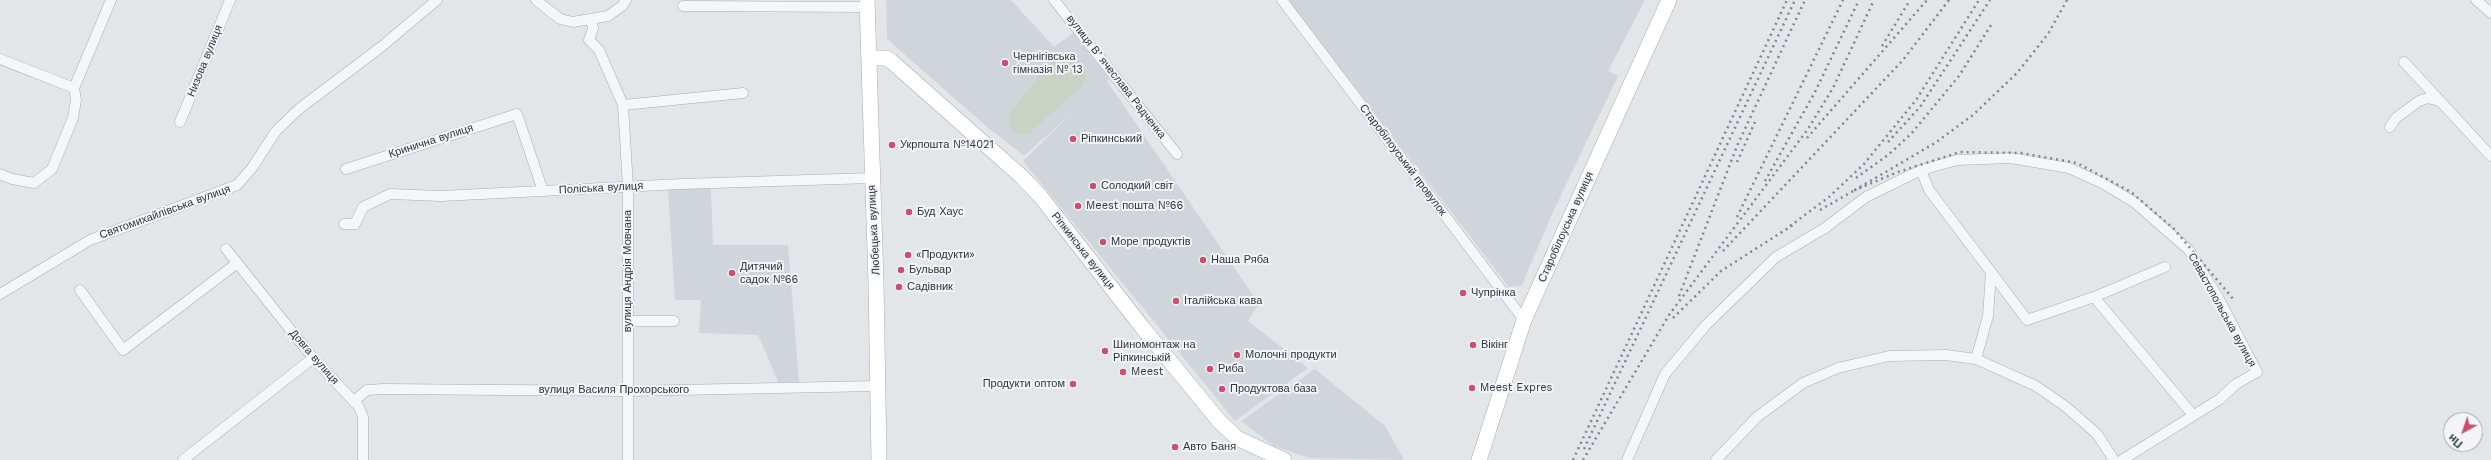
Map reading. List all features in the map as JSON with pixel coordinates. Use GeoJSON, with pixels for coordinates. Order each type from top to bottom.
{"type":"FeatureCollection","features":[{"type":"Feature","properties":{"kind":"main road","name":"Старобілоуська вулиця"},"geometry":{"type":"LineString","coordinates":[[1479,460],[1524,320],[1669,0]]}},
{"type":"Feature","properties":{"kind":"main road","name":"Любецька вулиця"},"geometry":{"type":"LineString","coordinates":[[867,4],[876,282],[879,460]]}},
{"type":"Feature","properties":{"kind":"main road","name":"Ріпкинська вулиця"},"geometry":{"type":"LineString","coordinates":[[869,58],[886,58],[891,61],[1021,176],[1041,197],[1142,328],[1218,421],[1237,438],[1284,460]]}},
{"type":"Feature","properties":{"kind":"street"},"geometry":{"type":"LineString","coordinates":[[0,174],[12,179],[34,183],[52,169],[73,118],[76,100],[74,88],[111,0]]}},
{"type":"Feature","properties":{"kind":"street","name":"Низова вулиця"},"geometry":{"type":"LineString","coordinates":[[180,122],[230,0]]}},
{"type":"Feature","properties":{"kind":"street","name":"Святомихайлівська вулиця"},"geometry":{"type":"LineString","coordinates":[[0,294],[90,240],[237,185],[252,168],[276,131],[299,109],[382,47],[437,0]]}},
{"type":"Feature","properties":{"kind":"street"},"geometry":{"type":"LineString","coordinates":[[536,0],[560,19],[592,24],[608,16],[622,6],[626,0]]}},
{"type":"Feature","properties":{"kind":"street","name":"вулиця Вʼячеслава Радченка"},"geometry":{"type":"LineString","coordinates":[[1054,0],[1177,154]]}},
{"type":"Feature","properties":{"kind":"street","name":"Старобілоуський провулок"},"geometry":{"type":"LineString","coordinates":[[1282,0],[1524,320]]}},
{"type":"Feature","properties":{"kind":"street"},"geometry":{"type":"LineString","coordinates":[[2476,0],[2491,12]]}},
{"type":"Feature","properties":{"kind":"street"},"geometry":{"type":"LineString","coordinates":[[683,6],[867,4]]}},
{"type":"Feature","properties":{"kind":"street","name":"вулиця Андрія Мовчана"},"geometry":{"type":"LineString","coordinates":[[592,24],[589,40],[599,50],[623,105],[628,187],[628,460]]}},
{"type":"Feature","properties":{"kind":"street"},"geometry":{"type":"LineString","coordinates":[[0,59],[74,88]]}},
{"type":"Feature","properties":{"kind":"street"},"geometry":{"type":"LineString","coordinates":[[2404,62],[2491,156]]}},
{"type":"Feature","properties":{"kind":"street"},"geometry":{"type":"LineString","coordinates":[[623,105],[743,93]]}},
{"type":"Feature","properties":{"kind":"street"},"geometry":{"type":"LineString","coordinates":[[2390,127],[2396,118],[2419,101],[2428,98],[2440,101]]}},
{"type":"Feature","properties":{"kind":"street","name":"Кринична вулиця"},"geometry":{"type":"LineString","coordinates":[[346,169],[517,114],[543,191]]}},
{"type":"Feature","properties":{"kind":"street","name":"Севастопольська вулиця"},"geometry":{"type":"LineString","coordinates":[[1627,460],[1665,374],[1706,325],[1776,257],[1824,228],[1866,197],[1921,170],[1957,160],[2011,158],[2069,168],[2102,183],[2134,202],[2189,250],[2219,299],[2257,372],[2236,384],[2220,399],[2122,460]]}},
{"type":"Feature","properties":{"kind":"street"},"geometry":{"type":"LineString","coordinates":[[1921,170],[1929,190],[2027,320],[2094,298],[2165,266]]}},
{"type":"Feature","properties":{"kind":"street","name":"Поліська вулиця"},"geometry":{"type":"LineString","coordinates":[[344,224],[355,224],[363,207],[390,194],[441,196],[872,178]]}},
{"type":"Feature","properties":{"kind":"street","name":"Довга вулиця"},"geometry":{"type":"LineString","coordinates":[[226,249],[236,264],[313,358],[354,401],[363,417],[364,460]]}},
{"type":"Feature","properties":{"kind":"street"},"geometry":{"type":"LineString","coordinates":[[80,290],[123,350],[236,264]]}},
{"type":"Feature","properties":{"kind":"street"},"geometry":{"type":"LineString","coordinates":[[1976,359],[1988,316],[1991,272]]}},
{"type":"Feature","properties":{"kind":"street"},"geometry":{"type":"LineString","coordinates":[[2094,298],[2194,415]]}},
{"type":"Feature","properties":{"kind":"street"},"geometry":{"type":"LineString","coordinates":[[628,321],[674,321]]}},
{"type":"Feature","properties":{"kind":"street"},"geometry":{"type":"LineString","coordinates":[[1716,460],[1757,416],[1803,383],[1838,368],[1889,356],[1946,355],[1976,359],[2036,386],[2065,406],[2097,434],[2114,460]]}},
{"type":"Feature","properties":{"kind":"street"},"geometry":{"type":"LineString","coordinates":[[183,460],[313,358]]}},
{"type":"Feature","properties":{"kind":"street","name":"вулиця Василя Прохорського"},"geometry":{"type":"LineString","coordinates":[[354,401],[367,390],[383,389],[628,391],[877,386]]}},
{"type":"Feature","properties":{"kind":"shaded area"},"geometry":{"type":"Polygon","coordinates":[[[886,0],[1011,0],[1054,47],[1073,33],[1109,79],[1107,81],[1259,304],[1248,321],[1308,368],[1235,421],[1023,161],[1073,112],[1024,156],[986,126],[887,39],[886,0]]]}},
{"type":"Feature","properties":{"kind":"shaded area"},"geometry":{"type":"Polygon","coordinates":[[[1288,0],[1645,0],[1608,71],[1618,76],[1551,216],[1522,285],[1509,287],[1288,0]]]}},
{"type":"Feature","properties":{"kind":"shaded area","name":"Дитячий садок №66"},"geometry":{"type":"Polygon","coordinates":[[[711,188],[713,245],[788,245],[799,382],[779,383],[758,335],[699,333],[701,300],[675,300],[668,189],[711,188]]]}},
{"type":"Feature","properties":{"kind":"shaded area"},"geometry":{"type":"Polygon","coordinates":[[[1315,369],[1385,426],[1404,460],[1309,458],[1274,446],[1241,421],[1315,369]]]}},
{"type":"Feature","properties":{"kind":"green space"},"geometry":{"type":"Polygon","coordinates":[[[1070,53],[1084,66],[1086,76],[1081,87],[1028,134],[1019,134],[1011,129],[1008,116],[1051,60],[1059,54],[1070,53]]]}},
{"type":"Feature","properties":{"kind":"railway"},"geometry":{"type":"LineString","coordinates":[[1573,460],[1787,0]]}},
{"type":"Feature","properties":{"kind":"railway"},"geometry":{"type":"LineString","coordinates":[[1584,449],[1795,0]]}},
{"type":"Feature","properties":{"kind":"railway"},"geometry":{"type":"LineString","coordinates":[[1679,296],[1737,146],[1805,0]]}},
{"type":"Feature","properties":{"kind":"railway"},"geometry":{"type":"LineString","coordinates":[[1737,217],[1843,0]]}},
{"type":"Feature","properties":{"kind":"railway"},"geometry":{"type":"LineString","coordinates":[[1765,181],[1815,92],[1859,0]]}},
{"type":"Feature","properties":{"kind":"railway"},"geometry":{"type":"LineString","coordinates":[[1583,460],[1669,315],[1808,129],[1833,88],[1874,0]]}},
{"type":"Feature","properties":{"kind":"railway"},"geometry":{"type":"LineString","coordinates":[[1882,46],[1910,0]]}},
{"type":"Feature","properties":{"kind":"railway"},"geometry":{"type":"LineString","coordinates":[[1807,138],[1927,0]]}},
{"type":"Feature","properties":{"kind":"railway"},"geometry":{"type":"LineString","coordinates":[[1723,251],[1903,60],[1949,0]]}},
{"type":"Feature","properties":{"kind":"railway"},"geometry":{"type":"LineString","coordinates":[[1790,226],[1829,197],[1864,164],[1916,100],[1979,0]]}},
{"type":"Feature","properties":{"kind":"railway"},"geometry":{"type":"LineString","coordinates":[[1888,142],[1920,107],[1990,0]]}},
{"type":"Feature","properties":{"kind":"railway"},"geometry":{"type":"LineString","coordinates":[[2067,0],[2048,34],[2017,73],[1973,115],[1935,143],[1855,190],[1898,172],[1960,152],[2021,153],[2077,163],[2131,192],[2174,229],[2235,301]]}},
{"type":"Feature","properties":{"kind":"railway"},"geometry":{"type":"LineString","coordinates":[[1856,178],[1888,155],[1911,134],[1959,76],[1991,25]]}},
{"type":"Feature","properties":{"kind":"railway"},"geometry":{"type":"LineString","coordinates":[[1737,162],[1755,122]]}},
{"type":"Feature","properties":{"kind":"railway"},"geometry":{"type":"LineString","coordinates":[[1820,210],[1855,190]]}},
{"type":"Feature","properties":{"kind":"railway"},"geometry":{"type":"LineString","coordinates":[[1673,318],[1721,271],[1796,223]]}},
{"type":"Feature","properties":{"kind":"place","name":"Чернігівська гімназія № 13"},"geometry":{"type":"Point","coordinates":[1005,63]}},
{"type":"Feature","properties":{"kind":"place","name":"Ріпкинський"},"geometry":{"type":"Point","coordinates":[1073,139]}},
{"type":"Feature","properties":{"kind":"place","name":"Укрпошта №14021"},"geometry":{"type":"Point","coordinates":[892,145]}},
{"type":"Feature","properties":{"kind":"place","name":"Солодкий світ"},"geometry":{"type":"Point","coordinates":[1093,186]}},
{"type":"Feature","properties":{"kind":"place","name":"Meest пошта №66"},"geometry":{"type":"Point","coordinates":[1078,206]}},
{"type":"Feature","properties":{"kind":"place","name":"Буд Хаус"},"geometry":{"type":"Point","coordinates":[909,212]}},
{"type":"Feature","properties":{"kind":"place","name":"Море продуктів"},"geometry":{"type":"Point","coordinates":[1103,242]}},
{"type":"Feature","properties":{"kind":"place","name":"«Продукти»"},"geometry":{"type":"Point","coordinates":[908,255]}},
{"type":"Feature","properties":{"kind":"place","name":"Наша Ряба"},"geometry":{"type":"Point","coordinates":[1203,260]}},
{"type":"Feature","properties":{"kind":"place","name":"Бульвар"},"geometry":{"type":"Point","coordinates":[901,270]}},
{"type":"Feature","properties":{"kind":"place","name":"Дитячий садок №66"},"geometry":{"type":"Point","coordinates":[732,273]}},
{"type":"Feature","properties":{"kind":"place","name":"Садівник"},"geometry":{"type":"Point","coordinates":[899,287]}},
{"type":"Feature","properties":{"kind":"place","name":"Чупрінка"},"geometry":{"type":"Point","coordinates":[1463,293]}},
{"type":"Feature","properties":{"kind":"place","name":"Італійська кава"},"geometry":{"type":"Point","coordinates":[1176,301]}},
{"type":"Feature","properties":{"kind":"place","name":"Вікінг"},"geometry":{"type":"Point","coordinates":[1473,345]}},
{"type":"Feature","properties":{"kind":"place","name":"Шиномонтаж на Ріпкинській"},"geometry":{"type":"Point","coordinates":[1105,351]}},
{"type":"Feature","properties":{"kind":"place","name":"Молочні продукти"},"geometry":{"type":"Point","coordinates":[1237,355]}},
{"type":"Feature","properties":{"kind":"place","name":"Риба"},"geometry":{"type":"Point","coordinates":[1210,369]}},
{"type":"Feature","properties":{"kind":"place","name":"Meest"},"geometry":{"type":"Point","coordinates":[1123,372]}},
{"type":"Feature","properties":{"kind":"place","name":"Продукти оптом"},"geometry":{"type":"Point","coordinates":[1073,384]}},
{"type":"Feature","properties":{"kind":"place","name":"Meest Expres"},"geometry":{"type":"Point","coordinates":[1472,388]}},
{"type":"Feature","properties":{"kind":"place","name":"Продуктова база"},"geometry":{"type":"Point","coordinates":[1222,389]}},
{"type":"Feature","properties":{"kind":"place","name":"Авто Баня"},"geometry":{"type":"Point","coordinates":[1175,447]}}]}
